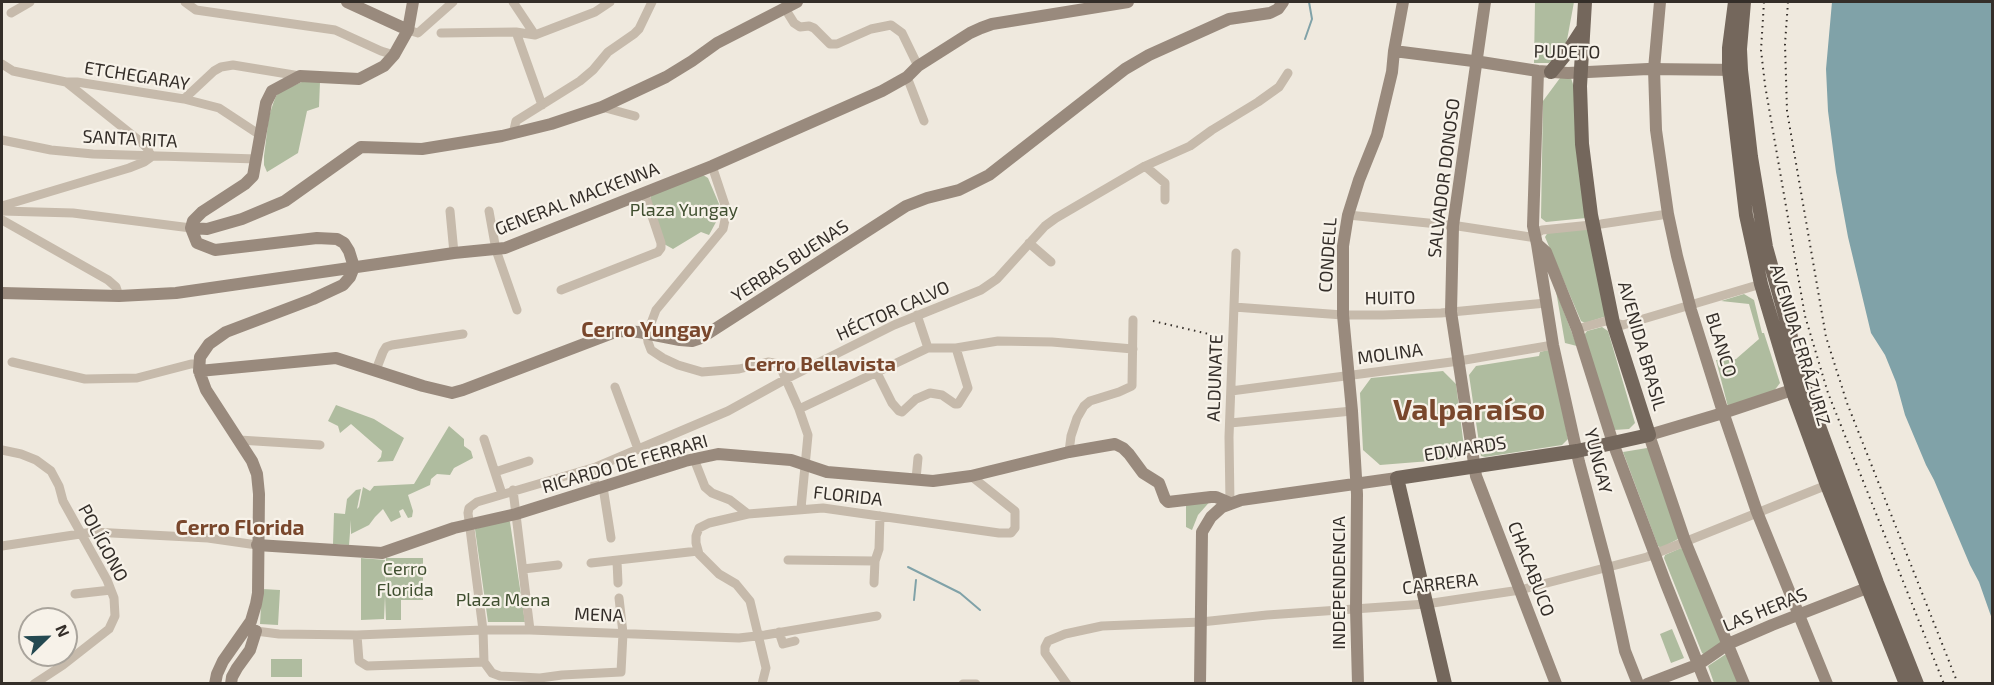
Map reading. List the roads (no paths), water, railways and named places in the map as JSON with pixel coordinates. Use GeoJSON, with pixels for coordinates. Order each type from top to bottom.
{"type":"FeatureCollection","features":[{"type":"Feature","properties":{"kind":"main road","name":"AVENIDA BRASIL"},"geometry":{"type":"LineString","coordinates":[[1585,2],[1580,72],[1582,144],[1592,224],[1613,324],[1649,435]]}},
{"type":"Feature","properties":{"kind":"main road","name":"AVENIDA ERRÁZURIZ"},"geometry":{"type":"LineString","coordinates":[[1735,2],[1729,48],[1735,70],[1766,247],[1799,388],[1827,485],[1906,684]]}},
{"type":"Feature","properties":{"kind":"main road","name":"AVENIDA ERRÁZURIZ"},"geometry":{"type":"LineString","coordinates":[[1744,2],[1740,49],[1735,70],[1746,215],[1761,284],[1799,388],[1839,481],[1917,684]]}},
{"type":"Feature","properties":{"kind":"main road"},"geometry":{"type":"LineString","coordinates":[[1545,72],[1569,50],[1583,28]]}},
{"type":"Feature","properties":{"kind":"main road","name":"EDWARDS"},"geometry":{"type":"LineString","coordinates":[[1397,478],[1577,451],[1649,435]]}},
{"type":"Feature","properties":{"kind":"main road"},"geometry":{"type":"LineString","coordinates":[[1397,478],[1445,684]]}},
{"type":"Feature","properties":{"kind":"street"},"geometry":{"type":"LineString","coordinates":[[10,13],[30,2]]}},
{"type":"Feature","properties":{"kind":"street"},"geometry":{"type":"LineString","coordinates":[[185,2],[196,10],[335,30],[394,55]]}},
{"type":"Feature","properties":{"kind":"street"},"geometry":{"type":"LineString","coordinates":[[347,2],[418,33],[453,2]]}},
{"type":"Feature","properties":{"kind":"street"},"geometry":{"type":"LineString","coordinates":[[184,99],[214,71],[233,65],[300,76],[359,79],[384,66],[394,55],[408,30],[413,2]]}},
{"type":"Feature","properties":{"kind":"street"},"geometry":{"type":"LineString","coordinates":[[513,2],[535,35]]}},
{"type":"Feature","properties":{"kind":"street"},"geometry":{"type":"LineString","coordinates":[[441,33],[516,32],[535,35],[595,12],[610,2]]}},
{"type":"Feature","properties":{"kind":"street"},"geometry":{"type":"LineString","coordinates":[[513,134],[516,121],[580,81],[608,52],[634,34],[639,29],[652,2]]}},
{"type":"Feature","properties":{"kind":"street"},"geometry":{"type":"LineString","coordinates":[[2,208],[73,213],[207,229],[242,219],[285,201],[361,147],[422,149],[513,134],[602,106],[666,77],[717,43],[797,2]]}},
{"type":"Feature","properties":{"kind":"street","name":"GENERAL MACKENNA"},"geometry":{"type":"LineString","coordinates":[[2,293],[119,296],[176,293],[454,253],[506,248],[712,166],[882,91],[907,77],[918,66],[970,33],[992,24],[1128,2]]}},
{"type":"Feature","properties":{"kind":"street","name":"YERBAS BUENAS"},"geometry":{"type":"LineString","coordinates":[[12,362],[85,378],[137,378],[191,364],[199,368],[336,358],[452,393],[618,331],[692,341],[906,206],[959,190],[981,180],[1125,69],[1143,58],[1215,24],[1240,16],[1270,14],[1283,2]]}},
{"type":"Feature","properties":{"kind":"street","name":"CONDELL"},"geometry":{"type":"LineString","coordinates":[[1356,483],[1343,315],[1343,246],[1348,215],[1362,169],[1377,135],[1392,72],[1403,2]]}},
{"type":"Feature","properties":{"kind":"street","name":"SALVADOR DONOSO"},"geometry":{"type":"LineString","coordinates":[[1474,466],[1451,312],[1453,226],[1485,2]]}},
{"type":"Feature","properties":{"kind":"street","name":"BLANCO"},"geometry":{"type":"LineString","coordinates":[[1660,2],[1654,69],[1656,130],[1668,214],[1690,306],[1757,512],[1827,684]]}},
{"type":"Feature","properties":{"kind":"street"},"geometry":{"type":"LineString","coordinates":[[784,8],[794,23],[800,27],[814,28],[830,44],[837,44],[871,29],[891,25],[902,33],[918,66]]}},
{"type":"Feature","properties":{"kind":"street"},"geometry":{"type":"LineString","coordinates":[[516,32],[542,105]]}},
{"type":"Feature","properties":{"kind":"street","name":"PUDETO"},"geometry":{"type":"LineString","coordinates":[[1394,51],[1545,72],[1654,69],[1735,70]]}},
{"type":"Feature","properties":{"kind":"street","name":"ETCHEGARAY"},"geometry":{"type":"LineString","coordinates":[[2,64],[13,71],[66,82],[184,99],[219,108],[261,135]]}},
{"type":"Feature","properties":{"kind":"street"},"geometry":{"type":"LineString","coordinates":[[1545,72],[1532,220],[1536,239],[1546,252],[1577,329],[1613,443],[1706,684]]}},
{"type":"Feature","properties":{"kind":"street","name":"HÉCTOR CALVO"},"geometry":{"type":"LineString","coordinates":[[470,526],[469,508],[477,502],[590,469],[638,449],[728,411],[786,379],[917,315],[974,293],[990,284],[1056,218],[1145,166],[1190,146],[1280,87],[1288,73]]}},
{"type":"Feature","properties":{"kind":"street"},"geometry":{"type":"LineString","coordinates":[[231,684],[237,668],[250,650],[251,621],[258,593],[259,494],[257,474],[252,461],[206,390],[199,368],[204,350],[215,338],[337,288],[350,278],[354,267],[349,251],[344,243],[337,239],[317,237],[211,250],[197,243],[191,228],[193,221],[202,213],[253,176],[266,103],[272,91],[300,76]]}},
{"type":"Feature","properties":{"kind":"street"},"geometry":{"type":"LineString","coordinates":[[907,77],[924,120]]}},
{"type":"Feature","properties":{"kind":"street"},"geometry":{"type":"LineString","coordinates":[[2,208],[129,168],[151,158],[148,149],[141,142],[66,82]]}},
{"type":"Feature","properties":{"kind":"street"},"geometry":{"type":"LineString","coordinates":[[602,106],[635,116]]}},
{"type":"Feature","properties":{"kind":"street","name":"SANTA RITA"},"geometry":{"type":"LineString","coordinates":[[2,141],[51,150],[151,158],[257,159]]}},
{"type":"Feature","properties":{"kind":"street"},"geometry":{"type":"LineString","coordinates":[[712,166],[727,210],[723,229],[656,310],[647,334],[651,350],[678,366],[710,372],[773,362],[781,367],[808,435],[801,508]]}},
{"type":"Feature","properties":{"kind":"street"},"geometry":{"type":"LineString","coordinates":[[1145,166],[1165,183],[1165,200]]}},
{"type":"Feature","properties":{"kind":"street"},"geometry":{"type":"LineString","coordinates":[[561,290],[658,252],[661,243],[644,192]]}},
{"type":"Feature","properties":{"kind":"street"},"geometry":{"type":"LineString","coordinates":[[450,211],[454,253]]}},
{"type":"Feature","properties":{"kind":"street"},"geometry":{"type":"LineString","coordinates":[[489,211],[496,250],[518,310]]}},
{"type":"Feature","properties":{"kind":"street"},"geometry":{"type":"LineString","coordinates":[[1536,239],[1542,230],[1668,214]]}},
{"type":"Feature","properties":{"kind":"street"},"geometry":{"type":"LineString","coordinates":[[1348,215],[1453,226],[1536,239]]}},
{"type":"Feature","properties":{"kind":"street"},"geometry":{"type":"LineString","coordinates":[[2,220],[108,280],[116,287],[119,296]]}},
{"type":"Feature","properties":{"kind":"street","name":"YUNGAY"},"geometry":{"type":"LineString","coordinates":[[1536,239],[1553,345],[1577,451],[1607,567],[1625,651],[1638,684]]}},
{"type":"Feature","properties":{"kind":"street"},"geometry":{"type":"LineString","coordinates":[[1029,243],[1051,262]]}},
{"type":"Feature","properties":{"kind":"street","name":"ALDUNATE"},"geometry":{"type":"LineString","coordinates":[[1230,503],[1230,423],[1236,253]]}},
{"type":"Feature","properties":{"kind":"street"},"geometry":{"type":"LineString","coordinates":[[1577,329],[1606,321],[1623,325],[1761,284]]}},
{"type":"Feature","properties":{"kind":"street","name":"HUITO"},"geometry":{"type":"LineString","coordinates":[[1234,307],[1343,315],[1412,315],[1546,303]]}},
{"type":"Feature","properties":{"kind":"street"},"geometry":{"type":"LineString","coordinates":[[917,315],[928,348]]}},
{"type":"Feature","properties":{"kind":"street"},"geometry":{"type":"LineString","coordinates":[[1069,452],[1071,436],[1084,406],[1090,401],[1132,386],[1133,320]]}},
{"type":"Feature","properties":{"kind":"street"},"geometry":{"type":"LineString","coordinates":[[376,370],[386,347],[463,334]]}},
{"type":"Feature","properties":{"kind":"street"},"geometry":{"type":"LineString","coordinates":[[799,409],[928,348],[956,348],[998,341],[1052,342],[1133,349]]}},
{"type":"Feature","properties":{"kind":"street","name":"MOLINA"},"geometry":{"type":"LineString","coordinates":[[1231,391],[1459,361],[1553,345]]}},
{"type":"Feature","properties":{"kind":"street"},"geometry":{"type":"LineString","coordinates":[[877,373],[892,403],[899,411],[902,412],[915,399],[930,393],[942,395],[958,404],[968,388],[956,348]]}},
{"type":"Feature","properties":{"kind":"street"},"geometry":{"type":"LineString","coordinates":[[615,387],[638,449]]}},
{"type":"Feature","properties":{"kind":"street","name":"EDWARDS"},"geometry":{"type":"LineString","coordinates":[[1649,435],[1799,388]]}},
{"type":"Feature","properties":{"kind":"street"},"geometry":{"type":"LineString","coordinates":[[1230,423],[1352,411]]}},
{"type":"Feature","properties":{"kind":"street","name":"AVENIDA BRASIL"},"geometry":{"type":"LineString","coordinates":[[1649,435],[1685,541],[1744,684]]}},
{"type":"Feature","properties":{"kind":"street"},"geometry":{"type":"LineString","coordinates":[[484,439],[502,494]]}},
{"type":"Feature","properties":{"kind":"street"},"geometry":{"type":"LineString","coordinates":[[239,440],[320,445]]}},
{"type":"Feature","properties":{"kind":"street","name":"RICARDO DE FERRARI"},"geometry":{"type":"LineString","coordinates":[[2,546],[80,533],[106,532],[382,553],[454,528],[516,514],[694,459],[718,454],[792,460],[827,472],[933,481],[1056,459],[1069,452],[1115,444],[1129,454],[1143,473],[1159,483],[1168,502],[1211,496],[1230,503]]}},
{"type":"Feature","properties":{"kind":"street","name":"POLÍGONO"},"geometry":{"type":"LineString","coordinates":[[2,450],[36,460],[51,471],[59,486],[63,501],[111,590],[115,616],[109,629],[63,665],[34,684]]}},
{"type":"Feature","properties":{"kind":"street"},"geometry":{"type":"LineString","coordinates":[[916,480],[918,458]]}},
{"type":"Feature","properties":{"kind":"street"},"geometry":{"type":"LineString","coordinates":[[694,459],[705,488],[730,500],[748,514]]}},
{"type":"Feature","properties":{"kind":"street"},"geometry":{"type":"LineString","coordinates":[[495,472],[530,461]]}},
{"type":"Feature","properties":{"kind":"street","name":"CHACABUCO"},"geometry":{"type":"LineString","coordinates":[[1474,466],[1556,684]]}},
{"type":"Feature","properties":{"kind":"street"},"geometry":{"type":"LineString","coordinates":[[590,469],[600,488],[611,538]]}},
{"type":"Feature","properties":{"kind":"street","name":"FLORIDA"},"geometry":{"type":"LineString","coordinates":[[698,551],[696,536],[699,528],[709,523],[748,514],[801,508],[824,508],[999,533],[1009,534],[1014,531],[1015,511],[971,476]]}},
{"type":"Feature","properties":{"kind":"street","name":"EDWARDS"},"geometry":{"type":"LineString","coordinates":[[1230,503],[1397,478]]}},
{"type":"Feature","properties":{"kind":"street","name":"INDEPENDENCIA"},"geometry":{"type":"LineString","coordinates":[[1356,483],[1358,684]]}},
{"type":"Feature","properties":{"kind":"street","name":"CARRERA"},"geometry":{"type":"LineString","coordinates":[[1067,684],[1045,653],[1048,641],[1065,634],[1102,626],[1426,604],[1520,590],[1655,554],[1827,485]]}},
{"type":"Feature","properties":{"kind":"street"},"geometry":{"type":"LineString","coordinates":[[513,490],[530,630]]}},
{"type":"Feature","properties":{"kind":"street"},"geometry":{"type":"LineString","coordinates":[[1200,684],[1202,532],[1211,517],[1230,503]]}},
{"type":"Feature","properties":{"kind":"street"},"geometry":{"type":"LineString","coordinates":[[874,583],[875,561],[879,549],[880,516]]}},
{"type":"Feature","properties":{"kind":"street"},"geometry":{"type":"LineString","coordinates":[[470,526],[483,630],[484,662],[492,673],[501,676],[540,678],[621,672],[623,633],[619,598]]}},
{"type":"Feature","properties":{"kind":"street"},"geometry":{"type":"LineString","coordinates":[[952,538],[953,527]]}},
{"type":"Feature","properties":{"kind":"street"},"geometry":{"type":"LineString","coordinates":[[591,563],[698,551],[704,561],[719,574],[736,584],[745,594],[754,611],[766,668],[762,684]]}},
{"type":"Feature","properties":{"kind":"street"},"geometry":{"type":"LineString","coordinates":[[788,560],[875,561]]}},
{"type":"Feature","properties":{"kind":"street"},"geometry":{"type":"LineString","coordinates":[[617,561],[618,583]]}},
{"type":"Feature","properties":{"kind":"street"},"geometry":{"type":"LineString","coordinates":[[523,569],[558,565]]}},
{"type":"Feature","properties":{"kind":"street","name":"LAS HERAS"},"geometry":{"type":"LineString","coordinates":[[1647,684],[1699,664],[1728,644],[1867,588]]}},
{"type":"Feature","properties":{"kind":"street"},"geometry":{"type":"LineString","coordinates":[[75,594],[111,590]]}},
{"type":"Feature","properties":{"kind":"street","name":"MENA"},"geometry":{"type":"LineString","coordinates":[[251,630],[279,634],[357,635],[530,630],[739,638],[877,616]]}},
{"type":"Feature","properties":{"kind":"street"},"geometry":{"type":"LineString","coordinates":[[215,684],[223,661],[251,630]]}},
{"type":"Feature","properties":{"kind":"street"},"geometry":{"type":"LineString","coordinates":[[779,632],[783,644],[795,641]]}},
{"type":"Feature","properties":{"kind":"street"},"geometry":{"type":"LineString","coordinates":[[357,635],[359,662],[368,666],[484,662]]}},
{"type":"Feature","properties":{"kind":"street"},"geometry":{"type":"LineString","coordinates":[[531,684],[540,678]]}},
{"type":"Feature","properties":{"kind":"street"},"geometry":{"type":"LineString","coordinates":[[963,684],[976,684]]}},
{"type":"Feature","properties":{"kind":"water"},"geometry":{"type":"Polygon","coordinates":[[[1832,2],[1992,2],[1992,619],[1979,582],[1905,415],[1896,382],[1885,355],[1871,333],[1848,237],[1828,111],[1826,69],[1832,2]]]}},
{"type":"Feature","properties":{"kind":"waterway"},"geometry":{"type":"LineString","coordinates":[[1305,39],[1312,19],[1309,2]]}},
{"type":"Feature","properties":{"kind":"waterway"},"geometry":{"type":"LineString","coordinates":[[908,567],[960,593],[980,610]]}},
{"type":"Feature","properties":{"kind":"waterway"},"geometry":{"type":"LineString","coordinates":[[914,600],[916,580]]}},
{"type":"Feature","properties":{"kind":"railway"},"geometry":{"type":"LineString","coordinates":[[1764,2],[1761,50],[1765,85],[1805,316],[1828,393],[1944,684]]}},
{"type":"Feature","properties":{"kind":"railway"},"geometry":{"type":"LineString","coordinates":[[1788,2],[1785,44],[1787,111],[1826,337],[1847,403],[1958,684]]}},
{"type":"Feature","properties":{"kind":"railway"},"geometry":{"type":"LineString","coordinates":[[1153,321],[1213,335]]}},
{"type":"Feature","properties":{"kind":"district","name":"Cerro Yungay"},"geometry":{"type":"Point","coordinates":[647,330]}},
{"type":"Feature","properties":{"kind":"district","name":"Cerro Bellavista"},"geometry":{"type":"Point","coordinates":[820,364]}},
{"type":"Feature","properties":{"kind":"district","name":"Valparaíso"},"geometry":{"type":"Point","coordinates":[1469,410]}},
{"type":"Feature","properties":{"kind":"district","name":"Cerro Florida"},"geometry":{"type":"Point","coordinates":[240,528]}},
{"type":"Feature","properties":{"kind":"park label","name":"Plaza Yungay"},"geometry":{"type":"Point","coordinates":[684,210]}},
{"type":"Feature","properties":{"kind":"park label","name":"Plaza Mena"},"geometry":{"type":"Point","coordinates":[503,600]}}]}
